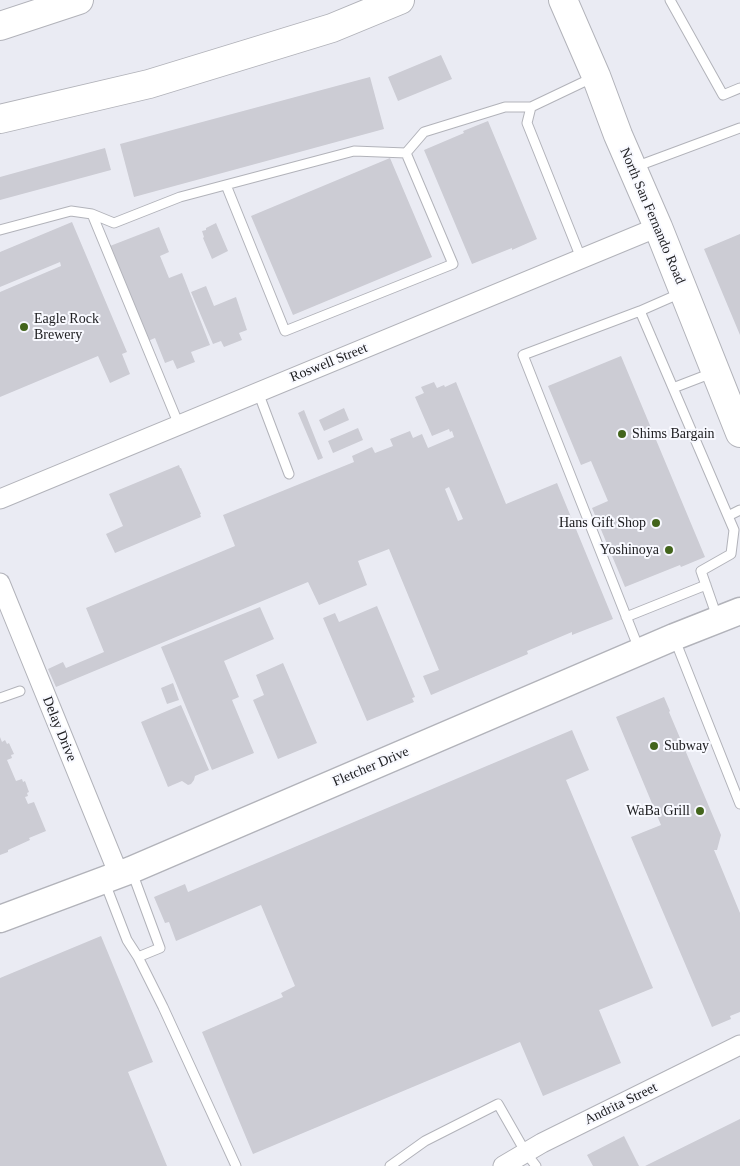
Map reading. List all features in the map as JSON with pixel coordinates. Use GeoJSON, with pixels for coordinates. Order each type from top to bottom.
{"type":"FeatureCollection","features":[{"type":"Feature","properties":{"kind":"main road"},"geometry":{"type":"LineString","coordinates":[[0,26],[79,0]]}},
{"type":"Feature","properties":{"kind":"main road"},"geometry":{"type":"LineString","coordinates":[[0,119],[149,84],[332,28],[400,0]]}},
{"type":"Feature","properties":{"kind":"main road","name":"North San Fernando Road"},"geometry":{"type":"LineString","coordinates":[[563,0],[658,226],[740,433]]}},
{"type":"Feature","properties":{"kind":"main road","name":"Fletcher Drive"},"geometry":{"type":"LineString","coordinates":[[0,919],[118,875],[729,615]]}},
{"type":"Feature","properties":{"kind":"street","name":"Roswell Street"},"geometry":{"type":"LineString","coordinates":[[0,499],[658,226]]}},
{"type":"Feature","properties":{"kind":"street","name":"Delay Drive"},"geometry":{"type":"LineString","coordinates":[[0,583],[118,875]]}},
{"type":"Feature","properties":{"kind":"street","name":"Andrita Street"},"geometry":{"type":"LineString","coordinates":[[503,1166],[531,1159],[542,1143],[740,1045]]}},
{"type":"Feature","properties":{"kind":"lane"},"geometry":{"type":"LineString","coordinates":[[670,0],[723,95],[740,88]]}},
{"type":"Feature","properties":{"kind":"lane"},"geometry":{"type":"LineString","coordinates":[[406,153],[424,132],[505,107],[531,107],[596,76]]}},
{"type":"Feature","properties":{"kind":"lane"},"geometry":{"type":"LineString","coordinates":[[531,107],[527,123],[581,258]]}},
{"type":"Feature","properties":{"kind":"lane"},"geometry":{"type":"LineString","coordinates":[[633,168],[740,128]]}},
{"type":"Feature","properties":{"kind":"lane"},"geometry":{"type":"LineString","coordinates":[[0,230],[71,211],[92,214],[114,223],[180,197],[354,151],[406,153]]}},
{"type":"Feature","properties":{"kind":"lane"},"geometry":{"type":"LineString","coordinates":[[226,185],[284,331],[453,264],[406,153]]}},
{"type":"Feature","properties":{"kind":"lane"},"geometry":{"type":"LineString","coordinates":[[92,214],[179,425]]}},
{"type":"Feature","properties":{"kind":"lane"},"geometry":{"type":"LineString","coordinates":[[640,652],[523,355],[640,311],[684,292]]}},
{"type":"Feature","properties":{"kind":"lane"},"geometry":{"type":"LineString","coordinates":[[640,311],[734,530],[731,554],[701,571],[706,585],[729,615]]}},
{"type":"Feature","properties":{"kind":"lane"},"geometry":{"type":"LineString","coordinates":[[673,388],[716,371]]}},
{"type":"Feature","properties":{"kind":"lane"},"geometry":{"type":"LineString","coordinates":[[258,392],[289,474]]}},
{"type":"Feature","properties":{"kind":"lane"},"geometry":{"type":"LineString","coordinates":[[728,516],[740,510]]}},
{"type":"Feature","properties":{"kind":"lane"},"geometry":{"type":"LineString","coordinates":[[626,617],[706,585]]}},
{"type":"Feature","properties":{"kind":"lane"},"geometry":{"type":"LineString","coordinates":[[674,637],[740,804]]}},
{"type":"Feature","properties":{"kind":"lane"},"geometry":{"type":"LineString","coordinates":[[0,698],[20,691]]}},
{"type":"Feature","properties":{"kind":"lane"},"geometry":{"type":"LineString","coordinates":[[118,875],[160,948],[138,957]]}},
{"type":"Feature","properties":{"kind":"lane"},"geometry":{"type":"LineString","coordinates":[[118,875],[127,940],[138,957],[163,1007],[236,1166]]}},
{"type":"Feature","properties":{"kind":"lane"},"geometry":{"type":"LineString","coordinates":[[390,1166],[425,1141],[498,1104],[531,1159]]}},
{"type":"Feature","properties":{"kind":"building"},"geometry":{"type":"Polygon","coordinates":[[[441,55],[452,79],[398,101],[388,77],[441,55]]]}},
{"type":"Feature","properties":{"kind":"building"},"geometry":{"type":"Polygon","coordinates":[[[370,77],[384,129],[134,197],[120,144],[370,77]]]}},
{"type":"Feature","properties":{"kind":"building"},"geometry":{"type":"Polygon","coordinates":[[[488,121],[537,239],[472,264],[424,150],[488,121]]]}},
{"type":"Feature","properties":{"kind":"building"},"geometry":{"type":"Polygon","coordinates":[[[105,148],[111,170],[0,200],[0,177],[105,148]]]}},
{"type":"Feature","properties":{"kind":"building"},"geometry":{"type":"Polygon","coordinates":[[[390,158],[432,257],[293,315],[251,216],[390,158]]]}},
{"type":"Feature","properties":{"kind":"building"},"geometry":{"type":"Polygon","coordinates":[[[72,222],[127,352],[122,354],[130,374],[110,383],[98,356],[0,397],[0,292],[61,266],[60,262],[0,287],[0,252],[72,222]]]}},
{"type":"Feature","properties":{"kind":"building"},"geometry":{"type":"Polygon","coordinates":[[[216,223],[228,251],[212,259],[202,231],[216,223]]]}},
{"type":"Feature","properties":{"kind":"building"},"geometry":{"type":"Polygon","coordinates":[[[159,227],[169,252],[160,256],[169,278],[182,273],[210,345],[191,352],[195,362],[177,369],[173,360],[165,363],[155,338],[148,341],[110,246],[159,227]]]}},
{"type":"Feature","properties":{"kind":"building"},"geometry":{"type":"Polygon","coordinates":[[[740,234],[740,335],[704,249],[740,234]]]}},
{"type":"Feature","properties":{"kind":"building"},"geometry":{"type":"Polygon","coordinates":[[[206,286],[214,306],[236,297],[247,330],[239,333],[242,340],[224,347],[221,341],[213,344],[191,292],[206,286]]]}},
{"type":"Feature","properties":{"kind":"building"},"geometry":{"type":"Polygon","coordinates":[[[621,356],[705,557],[625,587],[592,508],[608,501],[591,461],[581,465],[548,386],[621,356]]]}},
{"type":"Feature","properties":{"kind":"building"},"geometry":{"type":"Polygon","coordinates":[[[434,382],[437,388],[444,385],[445,387],[456,382],[506,504],[557,483],[613,619],[572,635],[572,632],[527,651],[528,654],[431,695],[423,676],[439,670],[389,549],[358,561],[367,585],[319,605],[308,582],[56,687],[48,669],[63,662],[66,668],[104,652],[86,608],[235,546],[223,515],[354,462],[352,456],[372,447],[375,453],[393,446],[390,439],[410,431],[413,438],[422,434],[428,448],[454,437],[449,429],[432,436],[415,397],[424,393],[421,387],[434,382]],[[449,487],[445,489],[458,521],[463,519],[449,487]]]}},
{"type":"Feature","properties":{"kind":"building"},"geometry":{"type":"Polygon","coordinates":[[[344,408],[349,420],[324,431],[319,420],[344,408]]]}},
{"type":"Feature","properties":{"kind":"building"},"geometry":{"type":"Polygon","coordinates":[[[304,410],[323,458],[318,460],[298,413],[304,410]]]}},
{"type":"Feature","properties":{"kind":"building"},"geometry":{"type":"Polygon","coordinates":[[[358,428],[363,440],[333,453],[328,441],[358,428]]]}},
{"type":"Feature","properties":{"kind":"building"},"geometry":{"type":"Polygon","coordinates":[[[179,465],[201,517],[115,553],[106,534],[123,526],[109,494],[179,465]]]}},
{"type":"Feature","properties":{"kind":"building"},"geometry":{"type":"Polygon","coordinates":[[[377,606],[415,697],[412,698],[414,702],[367,721],[323,618],[335,613],[339,622],[377,606]]]}},
{"type":"Feature","properties":{"kind":"building"},"geometry":{"type":"Polygon","coordinates":[[[260,607],[274,639],[224,661],[239,697],[232,700],[254,753],[212,770],[161,647],[260,607]]]}},
{"type":"Feature","properties":{"kind":"building"},"geometry":{"type":"Polygon","coordinates":[[[283,663],[317,743],[278,759],[253,700],[264,695],[256,675],[283,663]]]}},
{"type":"Feature","properties":{"kind":"building"},"geometry":{"type":"Polygon","coordinates":[[[173,683],[179,700],[167,704],[161,688],[173,683]]]}},
{"type":"Feature","properties":{"kind":"building"},"geometry":{"type":"Polygon","coordinates":[[[664,697],[721,835],[717,850],[714,850],[740,913],[740,1012],[730,1016],[731,1019],[712,1027],[631,837],[661,825],[616,717],[664,697]]]}},
{"type":"Feature","properties":{"kind":"building"},"geometry":{"type":"Polygon","coordinates":[[[181,705],[209,770],[195,776],[191,784],[188,785],[182,781],[168,787],[141,722],[181,705]]]}},
{"type":"Feature","properties":{"kind":"building"},"geometry":{"type":"Polygon","coordinates":[[[572,730],[589,770],[566,780],[653,988],[599,1010],[621,1063],[543,1096],[520,1042],[253,1154],[202,1032],[283,997],[281,993],[295,986],[261,905],[176,941],[169,922],[165,923],[154,897],[185,884],[188,892],[572,730]]]}},
{"type":"Feature","properties":{"kind":"building"},"geometry":{"type":"Polygon","coordinates":[[[0,737],[2,742],[5,740],[7,744],[9,743],[14,754],[11,755],[12,758],[7,760],[16,781],[22,779],[23,782],[25,781],[29,792],[27,793],[28,796],[25,797],[28,804],[34,802],[46,831],[29,838],[30,840],[0,855],[0,737]]]}},
{"type":"Feature","properties":{"kind":"building"},"geometry":{"type":"Polygon","coordinates":[[[101,936],[153,1062],[128,1072],[167,1166],[0,1166],[0,978],[101,936]]]}},
{"type":"Feature","properties":{"kind":"building"},"geometry":{"type":"Polygon","coordinates":[[[740,1119],[740,1166],[645,1166],[740,1119]]]}},
{"type":"Feature","properties":{"kind":"building"},"geometry":{"type":"Polygon","coordinates":[[[624,1136],[639,1166],[593,1166],[587,1155],[624,1136]]]}},
{"type":"Feature","properties":{"kind":"place","name":"Eagle Rock Brewery"},"geometry":{"type":"Point","coordinates":[24,327]}},
{"type":"Feature","properties":{"kind":"place","name":"Shims Bargain"},"geometry":{"type":"Point","coordinates":[622,434]}},
{"type":"Feature","properties":{"kind":"place","name":"Hans Gift Shop"},"geometry":{"type":"Point","coordinates":[656,523]}},
{"type":"Feature","properties":{"kind":"place","name":"Yoshinoya"},"geometry":{"type":"Point","coordinates":[669,550]}},
{"type":"Feature","properties":{"kind":"place","name":"Subway"},"geometry":{"type":"Point","coordinates":[654,746]}},
{"type":"Feature","properties":{"kind":"place","name":"WaBa Grill"},"geometry":{"type":"Point","coordinates":[700,811]}}]}
